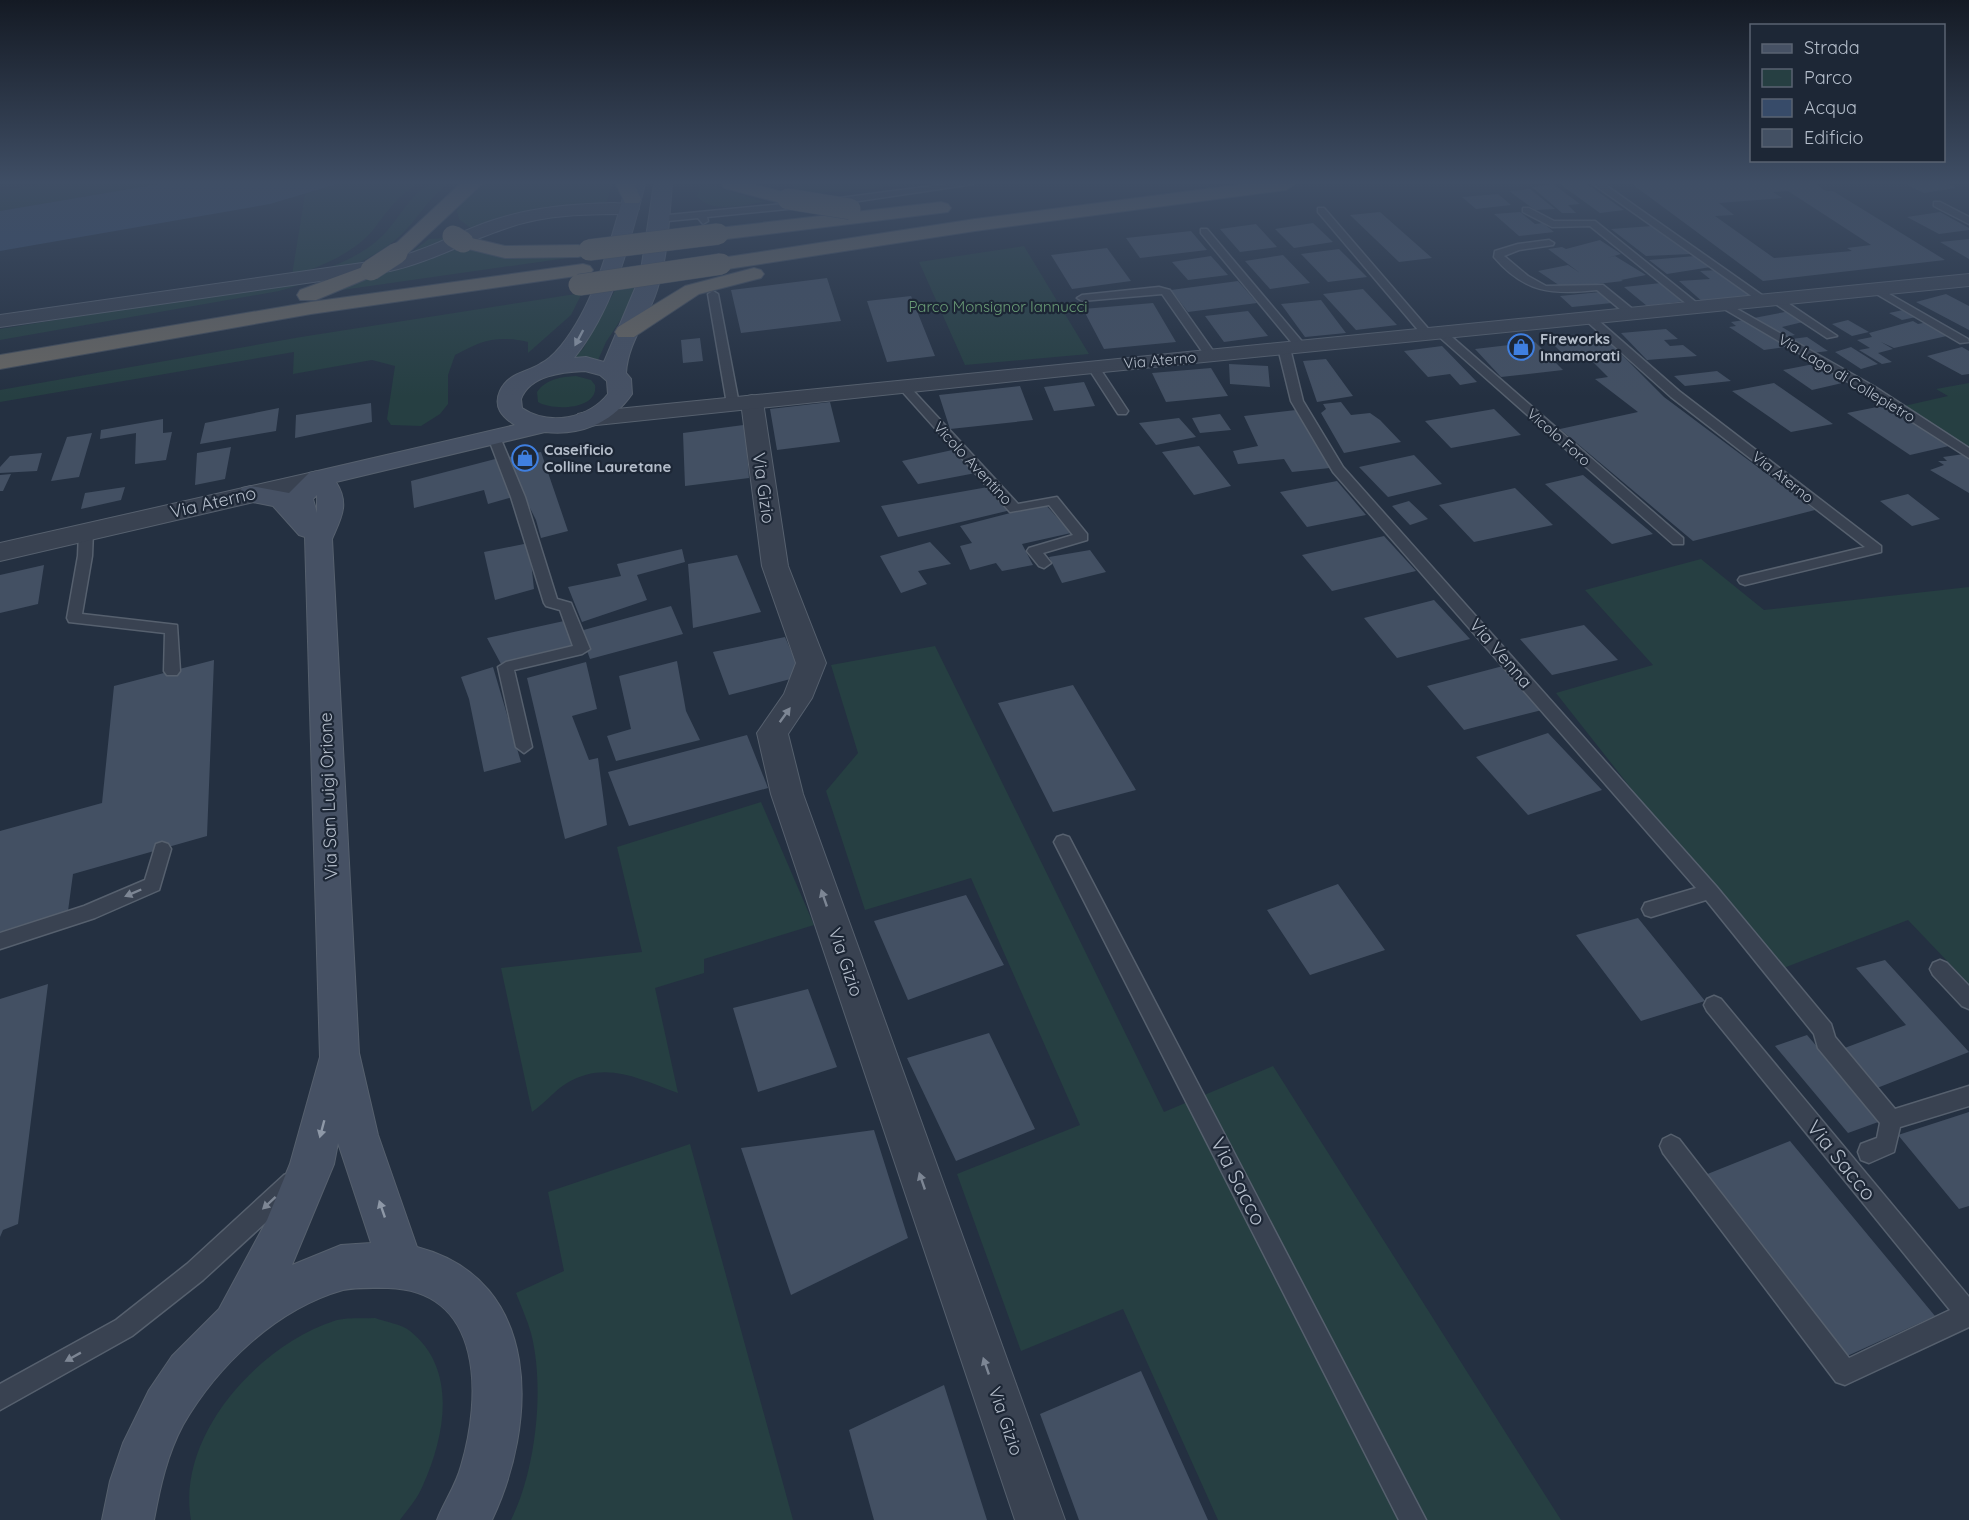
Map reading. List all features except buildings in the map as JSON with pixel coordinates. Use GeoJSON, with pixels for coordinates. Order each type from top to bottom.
{"type":"FeatureCollection","features":[{"type":"Feature","properties":{"kind":"highway"},"geometry":{"type":"LineString","coordinates":[[150,336],[190,319],[310,294],[371,270],[394,255]]}},
{"type":"Feature","properties":{"kind":"highway"},"geometry":{"type":"LineString","coordinates":[[522,255],[584,268]]}},
{"type":"Feature","properties":{"kind":"highway"},"geometry":{"type":"LineString","coordinates":[[0,362],[311,308],[584,268],[703,255]]}},
{"type":"Feature","properties":{"kind":"highway"},"geometry":{"type":"LineString","coordinates":[[0,378],[321,322],[584,268],[703,255]]}},
{"type":"Feature","properties":{"kind":"highway"},"geometry":{"type":"LineString","coordinates":[[626,332],[676,298],[710,255]]}},
{"type":"Feature","properties":{"kind":"highway"},"geometry":{"type":"LineString","coordinates":[[712,255],[734,277],[877,255]]}},
{"type":"Feature","properties":{"kind":"main road"},"geometry":{"type":"LineString","coordinates":[[551,368],[564,358],[578,340],[597,302],[612,255]]}},
{"type":"Feature","properties":{"kind":"main road"},"geometry":{"type":"LineString","coordinates":[[587,419],[611,406],[617,383],[616,352],[648,287],[653,255]]}},
{"type":"Feature","properties":{"kind":"main road"},"geometry":{"type":"LineString","coordinates":[[551,368],[586,364],[617,383]]}},
{"type":"Feature","properties":{"kind":"main road","name":"Via Aterno"},"geometry":{"type":"LineString","coordinates":[[425,453],[480,426],[508,399],[512,389],[522,380],[551,368]]}},
{"type":"Feature","properties":{"kind":"main road"},"geometry":{"type":"LineString","coordinates":[[508,399],[511,411],[516,416],[544,425]]}},
{"type":"Feature","properties":{"kind":"main road","name":"Via Aterno"},"geometry":{"type":"LineString","coordinates":[[318,479],[544,425],[566,424],[587,419]]}},
{"type":"Feature","properties":{"kind":"main road","name":"Via San Luigi Orione"},"geometry":{"type":"LineString","coordinates":[[312,533],[380,464]]}},
{"type":"Feature","properties":{"kind":"main road"},"geometry":{"type":"LineString","coordinates":[[318,479],[331,491],[333,497],[331,512]]}},
{"type":"Feature","properties":{"kind":"main road","name":"Via San Luigi Orione"},"geometry":{"type":"LineString","coordinates":[[318,479],[299,498],[312,533],[339,1053],[357,1135],[401,1265]]}},
{"type":"Feature","properties":{"kind":"main road"},"geometry":{"type":"LineString","coordinates":[[251,494],[281,499],[312,533]]}},
{"type":"Feature","properties":{"kind":"main road","name":"Via San Luigi Orione"},"geometry":{"type":"LineString","coordinates":[[234,1326],[282,1236],[312,1164],[339,1053]]}},
{"type":"Feature","properties":{"kind":"main road"},"geometry":{"type":"LineString","coordinates":[[128,1520],[131,1492],[151,1435],[183,1381],[234,1326],[290,1287],[348,1266],[401,1265],[436,1275],[464,1295],[489,1334],[500,1386],[493,1448],[463,1520]]}},
{"type":"Feature","properties":{"kind":"street"},"geometry":{"type":"LineString","coordinates":[[0,321],[390,266],[416,261],[429,255]]}},
{"type":"Feature","properties":{"kind":"street","name":"Via Aterno"},"geometry":{"type":"LineString","coordinates":[[587,419],[1093,366],[1969,280]]}},
{"type":"Feature","properties":{"kind":"street","name":"Via Aterno"},"geometry":{"type":"LineString","coordinates":[[617,383],[653,401],[743,403]]}},
{"type":"Feature","properties":{"kind":"street","name":"Via Gizio"},"geometry":{"type":"LineString","coordinates":[[743,403],[775,566],[811,663],[797,699],[772,733],[787,794],[1040,1520]]}},
{"type":"Feature","properties":{"kind":"street","name":"Via Aterno"},"geometry":{"type":"LineString","coordinates":[[0,552],[318,479]]}},
{"type":"Feature","properties":{"kind":"lane"},"geometry":{"type":"LineString","coordinates":[[711,255],[743,403]]}},
{"type":"Feature","properties":{"kind":"lane"},"geometry":{"type":"LineString","coordinates":[[1222,255],[1293,348]]}},
{"type":"Feature","properties":{"kind":"lane","name":"Vicolo Foro"},"geometry":{"type":"LineString","coordinates":[[1362,255],[1434,334],[1678,541]]}},
{"type":"Feature","properties":{"kind":"lane"},"geometry":{"type":"LineString","coordinates":[[1499,255],[1498,257],[1531,285],[1556,291],[1599,287],[1631,313]]}},
{"type":"Feature","properties":{"kind":"lane"},"geometry":{"type":"LineString","coordinates":[[1632,255],[1697,307]]}},
{"type":"Feature","properties":{"kind":"lane"},"geometry":{"type":"LineString","coordinates":[[1703,255],[1770,300],[1831,336]]}},
{"type":"Feature","properties":{"kind":"lane"},"geometry":{"type":"LineString","coordinates":[[1082,297],[1159,290],[1166,292],[1210,355]]}},
{"type":"Feature","properties":{"kind":"lane"},"geometry":{"type":"LineString","coordinates":[[1877,290],[1964,341]]}},
{"type":"Feature","properties":{"kind":"lane","name":"Via Lago di Collepietro"},"geometry":{"type":"LineString","coordinates":[[1723,304],[1871,390],[1969,454]]}},
{"type":"Feature","properties":{"kind":"lane","name":"Via Aterno"},"geometry":{"type":"LineString","coordinates":[[1588,317],[1675,394],[1876,549],[1745,580]]}},
{"type":"Feature","properties":{"kind":"lane","name":"Via Venna"},"geometry":{"type":"LineString","coordinates":[[1293,348],[1297,401],[1338,469],[1710,891],[1824,1031],[1825,1041],[1891,1120]]}},
{"type":"Feature","properties":{"kind":"lane"},"geometry":{"type":"LineString","coordinates":[[1093,366],[1122,411]]}},
{"type":"Feature","properties":{"kind":"lane","name":"Vicolo Aventino"},"geometry":{"type":"LineString","coordinates":[[903,386],[1015,509],[1052,500],[1082,537],[1034,551],[1044,563]]}},
{"type":"Feature","properties":{"kind":"lane"},"geometry":{"type":"LineString","coordinates":[[494,437],[518,497],[551,603],[566,606],[582,649],[506,667],[524,747]]}},
{"type":"Feature","properties":{"kind":"lane"},"geometry":{"type":"LineString","coordinates":[[86,531],[85,556],[74,618],[172,629],[172,670]]}},
{"type":"Feature","properties":{"kind":"lane","name":"Via Sacco"},"geometry":{"type":"LineString","coordinates":[[1063,842],[1413,1520]]}},
{"type":"Feature","properties":{"kind":"lane"},"geometry":{"type":"LineString","coordinates":[[0,941],[88,912],[153,885],[162,849]]}},
{"type":"Feature","properties":{"kind":"lane"},"geometry":{"type":"LineString","coordinates":[[1651,909],[1710,891]]}},
{"type":"Feature","properties":{"kind":"lane"},"geometry":{"type":"LineString","coordinates":[[1940,969],[1969,1000]]}},
{"type":"Feature","properties":{"kind":"lane","name":"Via Sacco"},"geometry":{"type":"LineString","coordinates":[[1714,1005],[1968,1314]]}},
{"type":"Feature","properties":{"kind":"lane"},"geometry":{"type":"LineString","coordinates":[[1869,1152],[1886,1144],[1891,1120],[1969,1096]]}},
{"type":"Feature","properties":{"kind":"lane"},"geometry":{"type":"LineString","coordinates":[[1671,1146],[1845,1373],[1968,1314]]}},
{"type":"Feature","properties":{"kind":"lane"},"geometry":{"type":"LineString","coordinates":[[0,1398],[124,1328],[195,1272],[312,1164]]}},
{"type":"Feature","properties":{"kind":"green space"},"geometry":{"type":"Polygon","coordinates":[[[295,255],[341,255],[313,269],[292,275],[295,255]]]}},
{"type":"Feature","properties":{"kind":"green space"},"geometry":{"type":"Polygon","coordinates":[[[374,255],[343,270],[279,291],[0,340],[0,329],[284,283],[326,269],[352,257],[374,255]]]}},
{"type":"Feature","properties":{"kind":"green space"},"geometry":{"type":"Polygon","coordinates":[[[408,255],[588,255],[335,291],[400,261],[408,255]]]}},
{"type":"Feature","properties":{"kind":"green space","name":"Parco Monsignor Iannucci"},"geometry":{"type":"Polygon","coordinates":[[[965,255],[1029,255],[1089,354],[965,365],[919,262],[965,255]]]}},
{"type":"Feature","properties":{"kind":"green space"},"geometry":{"type":"Polygon","coordinates":[[[636,281],[631,304],[606,342],[598,360],[572,359],[583,349],[619,283],[636,281]]]}},
{"type":"Feature","properties":{"kind":"green space"},"geometry":{"type":"Polygon","coordinates":[[[582,293],[571,315],[528,353],[528,342],[498,339],[482,342],[455,355],[448,375],[448,404],[440,414],[421,426],[391,425],[387,419],[395,366],[372,360],[293,374],[294,352],[0,402],[0,390],[301,337],[582,293]]]}},
{"type":"Feature","properties":{"kind":"green space"},"geometry":{"type":"Polygon","coordinates":[[[576,376],[591,380],[595,385],[594,393],[583,404],[554,407],[538,402],[537,392],[549,381],[576,376]]]}},
{"type":"Feature","properties":{"kind":"green space"},"geometry":{"type":"Polygon","coordinates":[[[1969,383],[1969,447],[1904,406],[1948,396],[1936,389],[1969,383]]]}},
{"type":"Feature","properties":{"kind":"green space"},"geometry":{"type":"Polygon","coordinates":[[[1701,559],[1764,610],[1969,587],[1969,984],[1908,920],[1781,969],[1678,848],[1556,693],[1653,665],[1585,590],[1701,559]]]}},
{"type":"Feature","properties":{"kind":"green space"},"geometry":{"type":"Polygon","coordinates":[[[935,646],[1164,1112],[1273,1066],[1561,1520],[1218,1520],[1123,1309],[1021,1351],[957,1174],[1080,1125],[971,878],[865,910],[826,791],[858,753],[831,665],[935,646]]]}},
{"type":"Feature","properties":{"kind":"green space"},"geometry":{"type":"Polygon","coordinates":[[[761,802],[814,925],[704,959],[704,973],[655,988],[678,1093],[622,1074],[595,1073],[581,1076],[567,1083],[532,1112],[501,968],[642,952],[617,847],[761,802]]]}},
{"type":"Feature","properties":{"kind":"green space"},"geometry":{"type":"Polygon","coordinates":[[[690,1144],[793,1520],[511,1520],[527,1477],[536,1428],[537,1403],[535,1354],[531,1333],[516,1293],[564,1271],[548,1192],[690,1144]]]}},
{"type":"Feature","properties":{"kind":"green space"},"geometry":{"type":"Polygon","coordinates":[[[375,1318],[410,1331],[425,1347],[435,1364],[441,1384],[443,1404],[441,1425],[431,1466],[421,1490],[400,1520],[191,1520],[190,1488],[196,1457],[210,1427],[228,1398],[251,1373],[277,1351],[305,1333],[334,1321],[375,1318]]]}},
{"type":"Feature","properties":{"kind":"place","name":"Fireworks Innamorati"},"geometry":{"type":"Point","coordinates":[1521,347]}},
{"type":"Feature","properties":{"kind":"place","name":"Caseificio Colline Lauretane"},"geometry":{"type":"Point","coordinates":[525,458]}}]}
